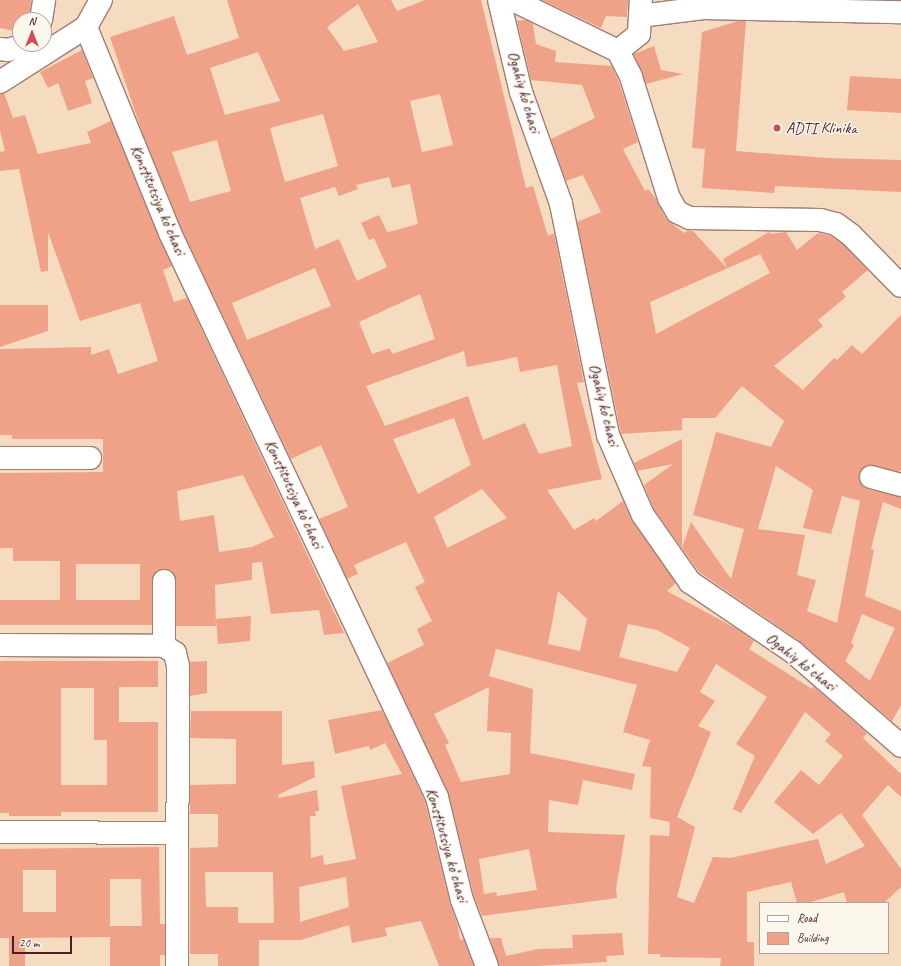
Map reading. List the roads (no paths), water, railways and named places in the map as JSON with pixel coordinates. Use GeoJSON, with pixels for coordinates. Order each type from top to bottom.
{"type":"FeatureCollection","features":[{"type":"Feature","properties":{"kind":"street"},"geometry":{"type":"LineString","coordinates":[[42,12],[44,0]]}},
{"type":"Feature","properties":{"kind":"street"},"geometry":{"type":"LineString","coordinates":[[0,82],[86,27],[101,0]]}},
{"type":"Feature","properties":{"kind":"street","name":"Ogahiy koʻchasi"},"geometry":{"type":"LineString","coordinates":[[499,0],[521,92],[561,204],[608,435],[643,515],[690,582],[793,652],[901,746]]}},
{"type":"Feature","properties":{"kind":"street"},"geometry":{"type":"LineString","coordinates":[[512,0],[618,51],[631,77],[669,198],[677,212],[690,218],[820,220],[836,224],[851,235],[901,286]]}},
{"type":"Feature","properties":{"kind":"street"},"geometry":{"type":"LineString","coordinates":[[618,51],[639,34],[641,8],[901,12]]}},
{"type":"Feature","properties":{"kind":"street","name":"Konstitutsiya koʻchasi"},"geometry":{"type":"LineString","coordinates":[[86,27],[170,233],[436,797],[462,900],[487,966]]}},
{"type":"Feature","properties":{"kind":"street"},"geometry":{"type":"LineString","coordinates":[[0,50],[12,49]]}},
{"type":"Feature","properties":{"kind":"street"},"geometry":{"type":"LineString","coordinates":[[0,458],[90,458]]}},
{"type":"Feature","properties":{"kind":"street"},"geometry":{"type":"LineString","coordinates":[[871,477],[901,485]]}},
{"type":"Feature","properties":{"kind":"street"},"geometry":{"type":"LineString","coordinates":[[164,581],[169,649],[178,666],[176,833],[177,966]]}},
{"type":"Feature","properties":{"kind":"street"},"geometry":{"type":"LineString","coordinates":[[0,645],[169,649]]}},
{"type":"Feature","properties":{"kind":"street"},"geometry":{"type":"LineString","coordinates":[[0,832],[176,833]]}},
{"type":"Feature","properties":{"kind":"place","name":"ADTI Klinika"},"geometry":{"type":"Point","coordinates":[777,128]}}]}
